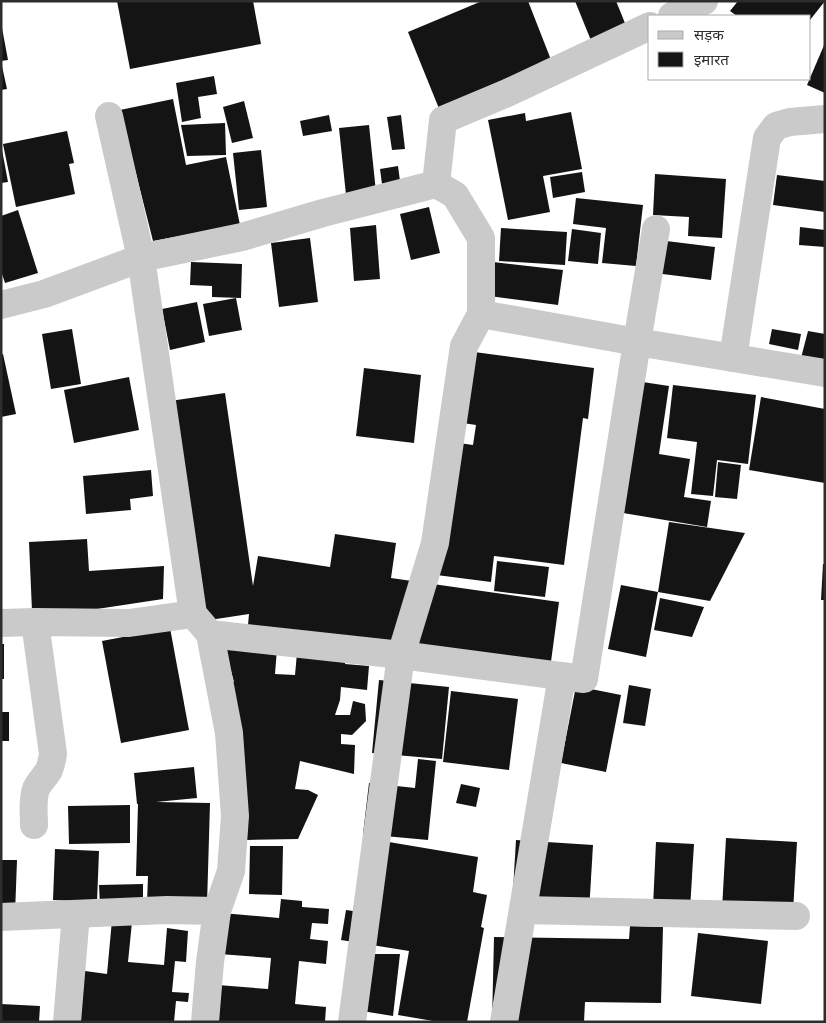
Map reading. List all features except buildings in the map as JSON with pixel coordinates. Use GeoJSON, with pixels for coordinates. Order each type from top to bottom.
{"type":"FeatureCollection","features":[{"type":"Feature","properties":{"kind":"street"},"geometry":{"type":"LineString","coordinates":[[674,15],[704,1]]}},
{"type":"Feature","properties":{"kind":"street"},"geometry":{"type":"LineString","coordinates":[[436,184],[443,120],[505,94],[648,27]]}},
{"type":"Feature","properties":{"kind":"street"},"geometry":{"type":"LineString","coordinates":[[110,116],[141,258],[202,624],[229,733],[235,816],[231,871],[217,911],[205,1022]]}},
{"type":"Feature","properties":{"kind":"street"},"geometry":{"type":"LineString","coordinates":[[733,358],[767,138],[776,126],[790,122],[825,119]]}},
{"type":"Feature","properties":{"kind":"street"},"geometry":{"type":"LineString","coordinates":[[1,304],[44,294],[141,258],[242,237],[323,213],[436,184],[455,195],[481,238],[480,314],[464,346],[435,543],[401,655],[352,1022]]}},
{"type":"Feature","properties":{"kind":"street"},"geometry":{"type":"LineString","coordinates":[[1,623],[202,624],[401,655],[584,679],[656,229]]}},
{"type":"Feature","properties":{"kind":"street"},"geometry":{"type":"LineString","coordinates":[[480,314],[825,373]]}},
{"type":"Feature","properties":{"kind":"street"},"geometry":{"type":"LineString","coordinates":[[34,825],[34,797],[40,781],[51,764],[53,754],[35,622]]}},
{"type":"Feature","properties":{"kind":"street"},"geometry":{"type":"LineString","coordinates":[[504,1022],[562,676]]}},
{"type":"Feature","properties":{"kind":"street"},"geometry":{"type":"LineString","coordinates":[[1,917],[167,910],[217,911]]}},
{"type":"Feature","properties":{"kind":"street"},"geometry":{"type":"LineString","coordinates":[[523,910],[796,916]]}},
{"type":"Feature","properties":{"kind":"street"},"geometry":{"type":"LineString","coordinates":[[67,1022],[76,914]]}}]}
